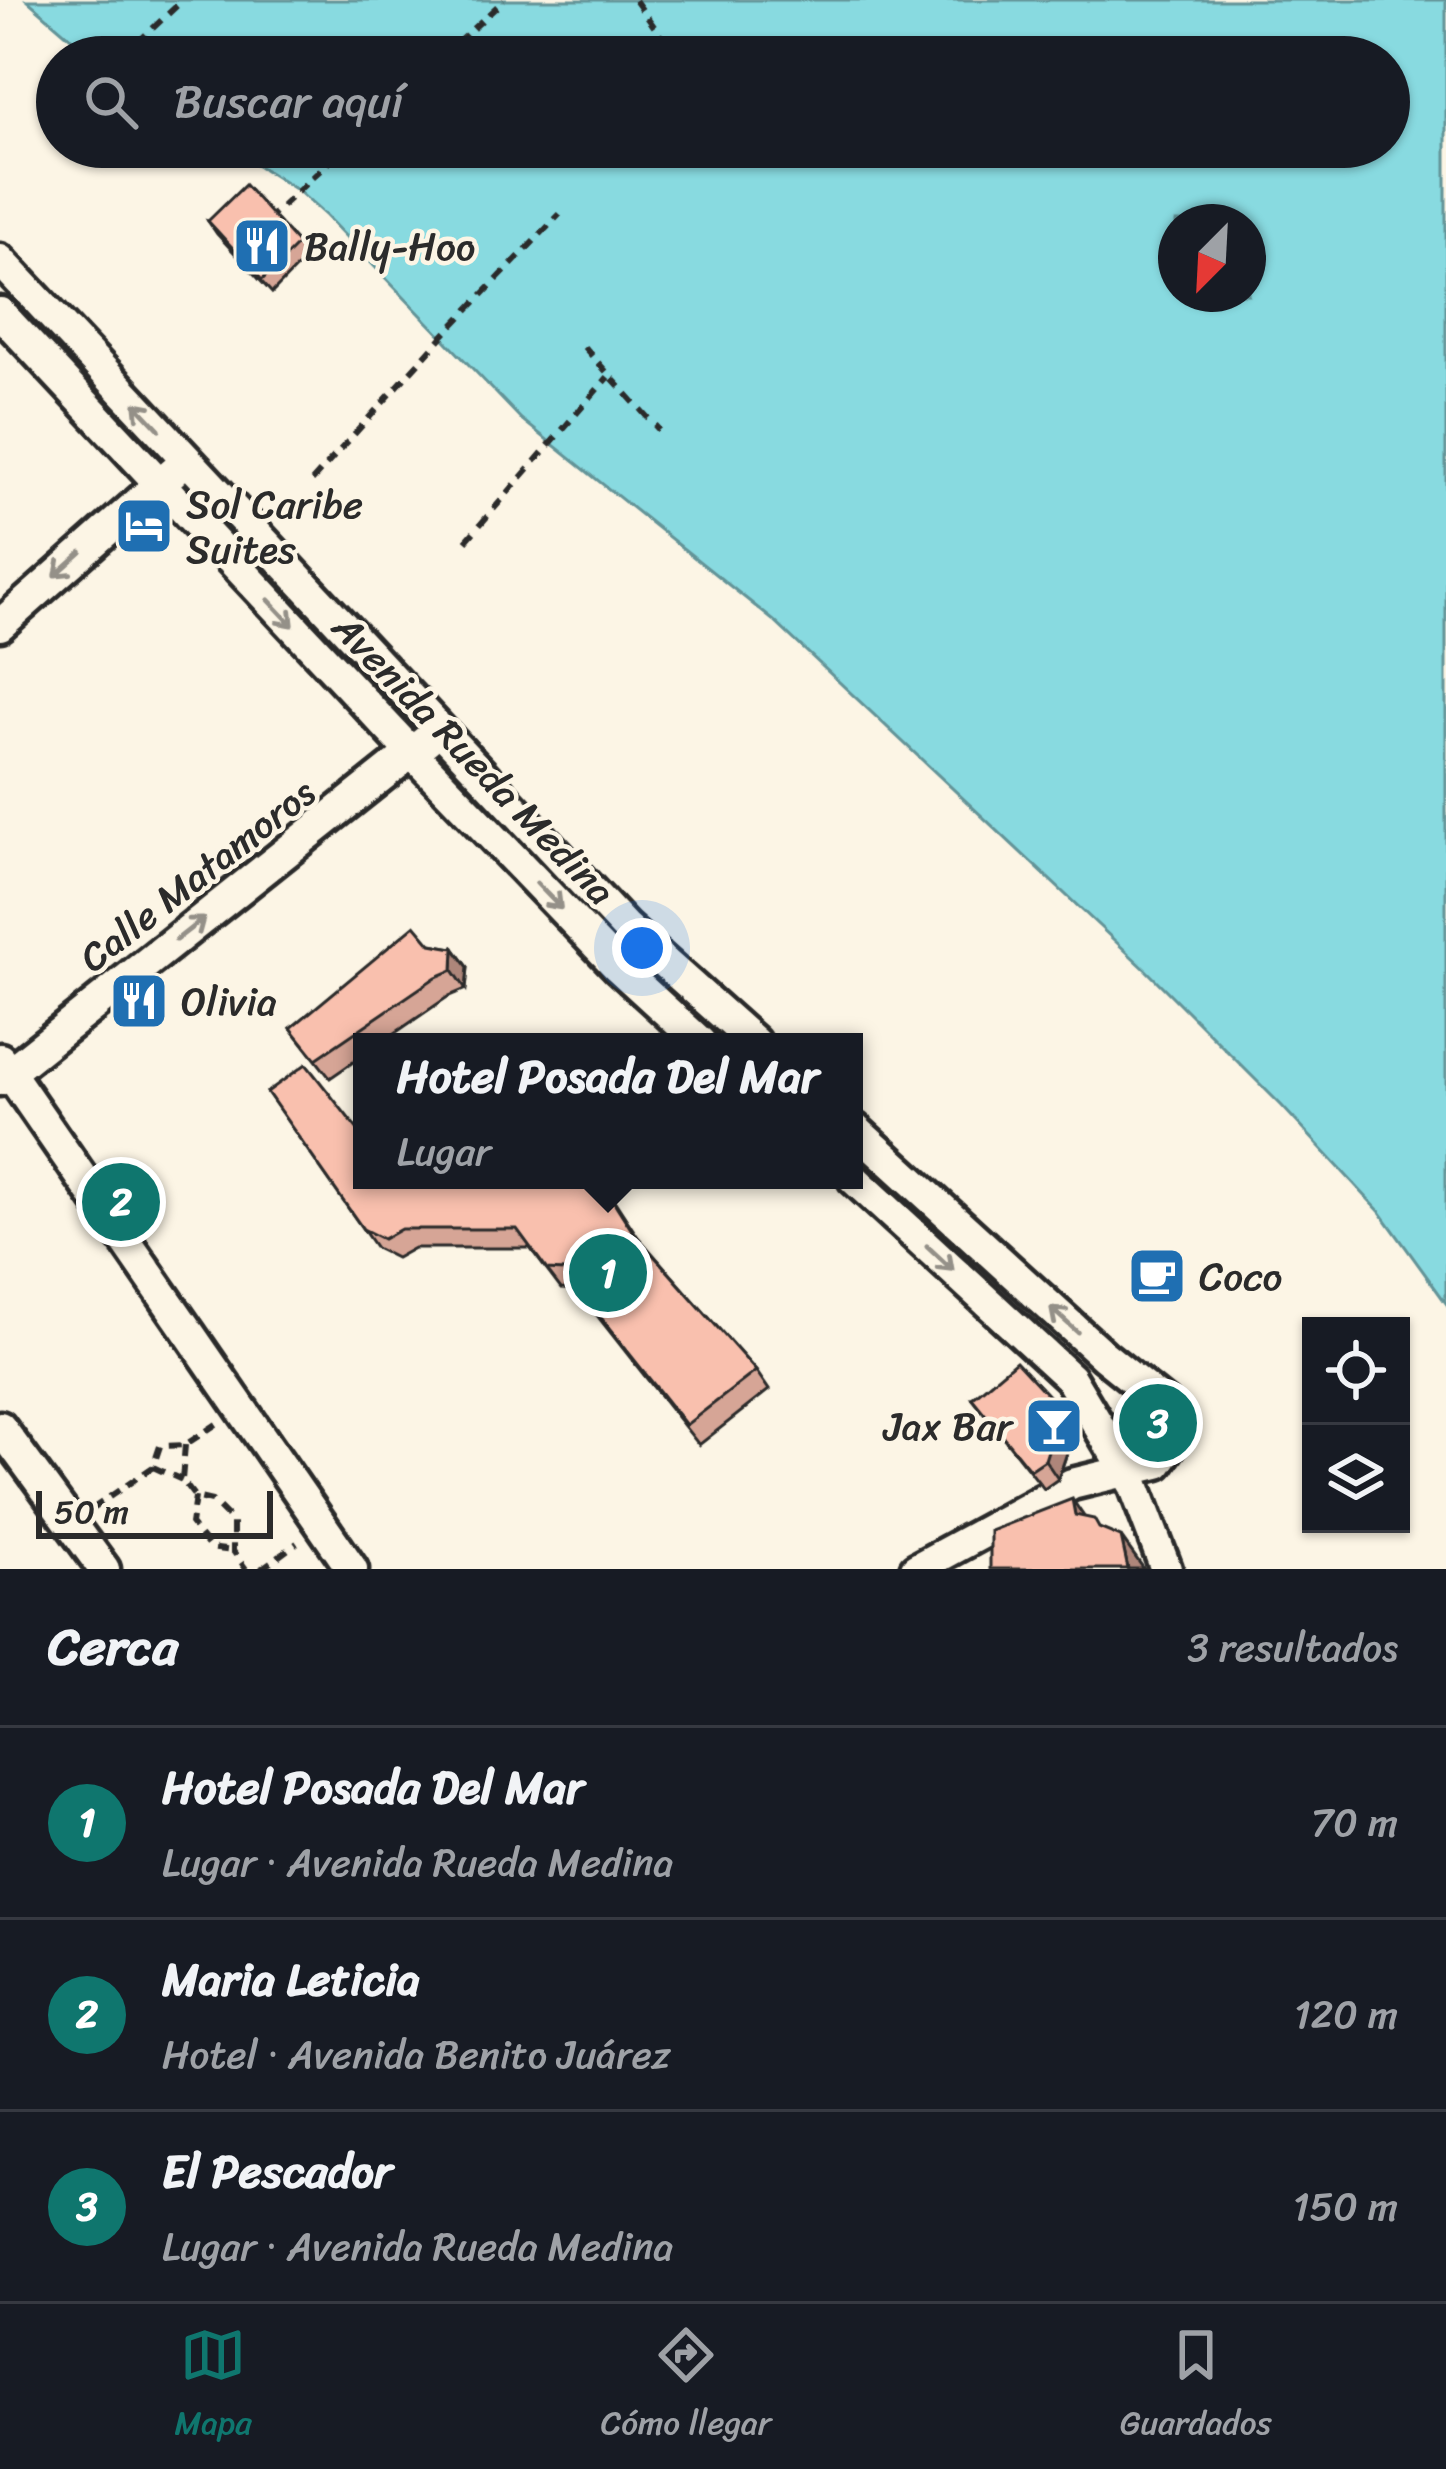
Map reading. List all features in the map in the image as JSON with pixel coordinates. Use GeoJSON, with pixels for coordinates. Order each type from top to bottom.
{"type":"FeatureCollection","features":[{"type":"Feature","properties":{"kind":"street","name":"Avenida Rueda Medina"},"geometry":{"type":"LineString","coordinates":[[0,260],[625,927],[744,1033]]}},
{"type":"Feature","properties":{"kind":"street","name":"Avenida Rueda Medina"},"geometry":{"type":"LineString","coordinates":[[0,313],[412,753],[618,967],[690,1033]]}},
{"type":"Feature","properties":{"kind":"street"},"geometry":{"type":"LineString","coordinates":[[0,625],[188,459]]}},
{"type":"Feature","properties":{"kind":"street","name":"Calle Matamoros"},"geometry":{"type":"LineString","coordinates":[[3,1071],[441,729]]}},
{"type":"Feature","properties":{"kind":"street"},"geometry":{"type":"LineString","coordinates":[[3,1071],[352,1569]]}},
{"type":"Feature","properties":{"kind":"street"},"geometry":{"type":"LineString","coordinates":[[863,1138],[1104,1357],[1164,1404],[1174,1427],[1168,1453],[1147,1468],[1072,1484],[916,1569]]}},
{"type":"Feature","properties":{"kind":"street"},"geometry":{"type":"LineString","coordinates":[[863,1186],[1070,1378],[1135,1485],[1166,1569]]}},
{"type":"Feature","properties":{"kind":"street"},"geometry":{"type":"LineString","coordinates":[[0,1427],[104,1569]]}},
{"type":"Feature","properties":{"kind":"street"},"geometry":{"type":"LineString","coordinates":[[1072,1484],[1088,1462],[1098,1429]]}},
{"type":"Feature","properties":{"kind":"path"},"geometry":{"type":"LineString","coordinates":[[144,36],[183,0]]}},
{"type":"Feature","properties":{"kind":"path"},"geometry":{"type":"LineString","coordinates":[[465,36],[504,0]]}},
{"type":"Feature","properties":{"kind":"path"},"geometry":{"type":"LineString","coordinates":[[634,0],[661,36]]}},
{"type":"Feature","properties":{"kind":"path"},"geometry":{"type":"LineString","coordinates":[[263,224],[323,168]]}},
{"type":"Feature","properties":{"kind":"path"},"geometry":{"type":"LineString","coordinates":[[312,481],[560,214]]}},
{"type":"Feature","properties":{"kind":"path"},"geometry":{"type":"LineString","coordinates":[[584,347],[659,430]]}},
{"type":"Feature","properties":{"kind":"path"},"geometry":{"type":"LineString","coordinates":[[466,541],[608,377]]}},
{"type":"Feature","properties":{"kind":"path"},"geometry":{"type":"LineString","coordinates":[[71,1524],[153,1467],[160,1446],[185,1445],[240,1407]]}},
{"type":"Feature","properties":{"kind":"path"},"geometry":{"type":"LineString","coordinates":[[182,1480],[185,1445]]}},
{"type":"Feature","properties":{"kind":"path"},"geometry":{"type":"LineString","coordinates":[[153,1467],[182,1480],[194,1497],[191,1524],[210,1548],[233,1551]]}},
{"type":"Feature","properties":{"kind":"path"},"geometry":{"type":"LineString","coordinates":[[194,1497],[212,1501],[232,1522],[233,1551],[246,1569]]}},
{"type":"Feature","properties":{"kind":"path"},"geometry":{"type":"LineString","coordinates":[[261,1569],[322,1525]]}},
{"type":"Feature","properties":{"kind":"water"},"geometry":{"type":"Polygon","coordinates":[[[27,0],[1446,0],[1446,1303],[1381,1213],[1146,970],[774,621],[521,419],[326,216],[262,168],[1410,168],[1410,36],[69,36],[27,0]]]}},
{"type":"Feature","properties":{"kind":"building","name":"Bally-Hoo"},"geometry":{"type":"Polygon","coordinates":[[[245,185],[298,244],[262,280],[208,221],[245,185]]]}},
{"type":"Feature","properties":{"kind":"building"},"geometry":{"type":"Polygon","coordinates":[[[415,925],[431,944],[454,948],[453,970],[316,1059],[291,1028],[415,925]]]}},
{"type":"Feature","properties":{"kind":"building"},"geometry":{"type":"Polygon","coordinates":[[[306,1064],[353,1124],[353,1189],[606,1189],[633,1232],[756,1371],[686,1425],[564,1271],[547,1270],[517,1229],[401,1229],[383,1239],[363,1229],[267,1092],[306,1064]]]}},
{"type":"Feature","properties":{"kind":"building"},"geometry":{"type":"Polygon","coordinates":[[[1016,1361],[1054,1402],[1057,1422],[1045,1460],[1030,1470],[972,1398],[1016,1361]]]}},
{"type":"Feature","properties":{"kind":"building"},"geometry":{"type":"Polygon","coordinates":[[[1072,1499],[1075,1515],[1094,1519],[1099,1528],[1121,1537],[1128,1569],[990,1569],[990,1531],[1072,1499]]]}},
{"type":"Feature","properties":{"kind":"place","name":"Bally-Hoo"},"geometry":{"type":"Point","coordinates":[262,246]}},
{"type":"Feature","properties":{"kind":"place","name":"Sol Caribe Suites"},"geometry":{"type":"Point","coordinates":[144,526]}},
{"type":"Feature","properties":{"kind":"place","name":"Olivia"},"geometry":{"type":"Point","coordinates":[139,1001]}},
{"type":"Feature","properties":{"kind":"place","name":"Maria Leticia"},"geometry":{"type":"Point","coordinates":[121,1202]}},
{"type":"Feature","properties":{"kind":"place","name":"Hotel Posada Del Mar"},"geometry":{"type":"Point","coordinates":[608,1273]}},
{"type":"Feature","properties":{"kind":"place","name":"Coco"},"geometry":{"type":"Point","coordinates":[1157,1276]}},
{"type":"Feature","properties":{"kind":"place","name":"El Pescador"},"geometry":{"type":"Point","coordinates":[1158,1423]}},
{"type":"Feature","properties":{"kind":"place","name":"Jax Bar"},"geometry":{"type":"Point","coordinates":[1054,1426]}}]}
